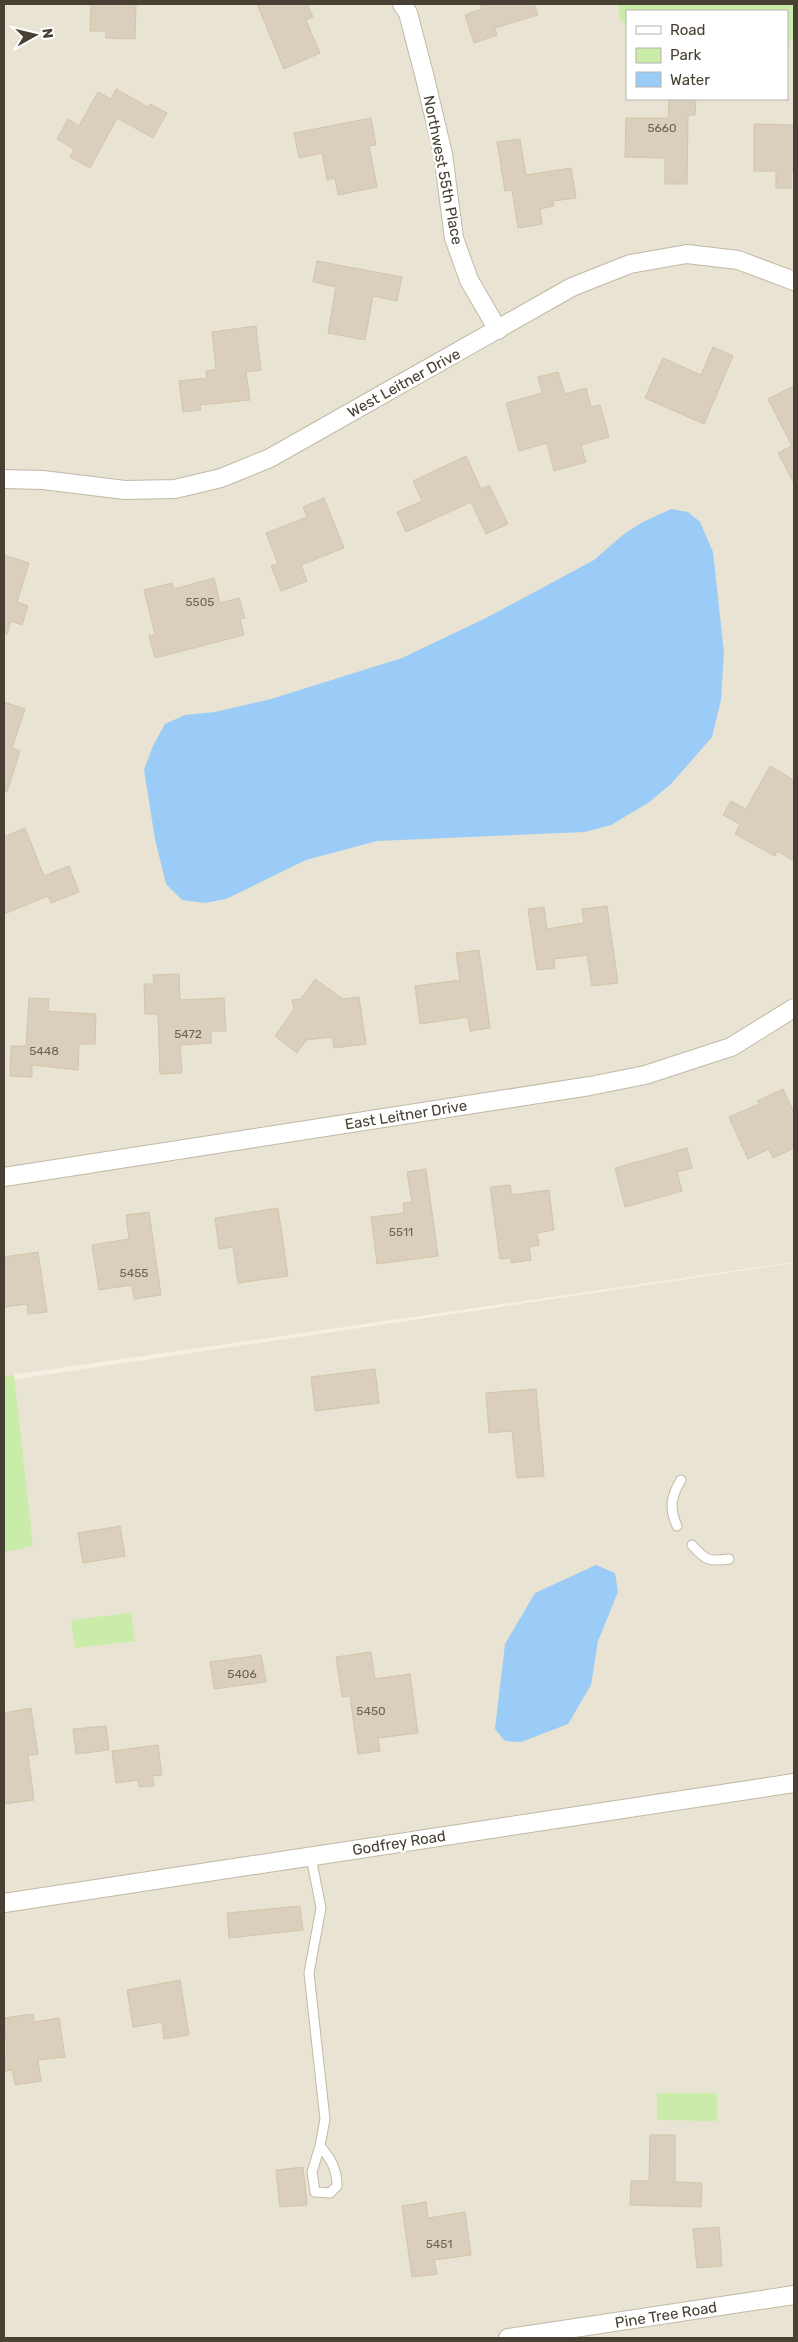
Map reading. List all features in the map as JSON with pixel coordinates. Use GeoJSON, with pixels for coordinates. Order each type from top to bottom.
{"type":"FeatureCollection","features":[{"type":"Feature","properties":{"kind":"street","name":"Northwest 55th Place"},"geometry":{"type":"LineString","coordinates":[[402,4],[408,13],[440,145],[454,238],[469,280],[498,330]]}},
{"type":"Feature","properties":{"kind":"street","name":"West Leitner Drive"},"geometry":{"type":"LineString","coordinates":[[4,479],[43,480],[125,490],[175,490],[221,478],[270,458],[572,287],[622,267],[687,254],[738,260],[794,281]]}},
{"type":"Feature","properties":{"kind":"street","name":"East Leitner Drive"},"geometry":{"type":"LineString","coordinates":[[4,1178],[640,1077],[731,1047],[794,1008]]}},
{"type":"Feature","properties":{"kind":"street","name":"Godfrey Road"},"geometry":{"type":"LineString","coordinates":[[4,1903],[794,1783]]}},
{"type":"Feature","properties":{"kind":"street","name":"Pine Tree Road"},"geometry":{"type":"LineString","coordinates":[[508,2338],[794,2295]]}},
{"type":"Feature","properties":{"kind":"lane"},"geometry":{"type":"LineString","coordinates":[[677,1526],[672,1514],[672,1495],[681,1480]]}},
{"type":"Feature","properties":{"kind":"lane"},"geometry":{"type":"LineString","coordinates":[[692,1545],[703,1558],[715,1561],[729,1559]]}},
{"type":"Feature","properties":{"kind":"lane"},"geometry":{"type":"LineString","coordinates":[[311,1857],[321,1908],[309,1973],[325,2119],[320,2146],[312,2172],[315,2192],[330,2193],[337,2186],[337,2175],[333,2163],[320,2146]]}},
{"type":"Feature","properties":{"kind":"shaded area"},"geometry":{"type":"Polygon","coordinates":[[[4,4],[794,4],[794,1262],[4,1376],[4,4]]]}},
{"type":"Feature","properties":{"kind":"shaded area"},"geometry":{"type":"Polygon","coordinates":[[[794,1263],[794,2338],[4,2338],[4,1381],[794,1263]]]}},
{"type":"Feature","properties":{"kind":"green space"},"geometry":{"type":"Polygon","coordinates":[[[618,4],[794,4],[794,37],[788,44],[788,10],[626,10],[626,24],[621,22],[618,4]]]}},
{"type":"Feature","properties":{"kind":"green space"},"geometry":{"type":"Polygon","coordinates":[[[14,1375],[33,1546],[4,1552],[4,1376],[14,1375]]]}},
{"type":"Feature","properties":{"kind":"green space"},"geometry":{"type":"Polygon","coordinates":[[[131,1613],[135,1641],[75,1648],[71,1620],[131,1613]]]}},
{"type":"Feature","properties":{"kind":"green space"},"geometry":{"type":"Polygon","coordinates":[[[657,2093],[717,2093],[717,2121],[657,2120],[657,2093]]]}},
{"type":"Feature","properties":{"kind":"water"},"geometry":{"type":"Polygon","coordinates":[[[671,509],[688,512],[700,522],[713,552],[724,653],[721,700],[712,737],[671,784],[648,803],[611,825],[585,832],[377,841],[306,860],[226,899],[205,903],[182,900],[166,884],[155,839],[144,770],[153,746],[165,724],[185,715],[215,712],[271,699],[402,658],[486,618],[594,560],[624,534],[643,522],[671,509]]]}},
{"type":"Feature","properties":{"kind":"water"},"geometry":{"type":"Polygon","coordinates":[[[596,1565],[615,1573],[618,1592],[598,1641],[591,1685],[568,1724],[521,1742],[505,1741],[495,1729],[505,1644],[535,1593],[596,1565]]]}},
{"type":"Feature","properties":{"kind":"building"},"geometry":{"type":"Polygon","coordinates":[[[91,4],[136,4],[135,39],[106,38],[106,31],[90,31],[91,4]]]}},
{"type":"Feature","properties":{"kind":"building"},"geometry":{"type":"Polygon","coordinates":[[[257,4],[307,4],[313,17],[306,20],[320,53],[284,69],[257,4]]]}},
{"type":"Feature","properties":{"kind":"building"},"geometry":{"type":"Polygon","coordinates":[[[480,4],[534,4],[538,15],[495,28],[497,35],[474,43],[465,15],[482,9],[480,4]]]}},
{"type":"Feature","properties":{"kind":"building"},"geometry":{"type":"Polygon","coordinates":[[[116,89],[148,107],[150,104],[167,113],[153,138],[117,118],[90,168],[70,157],[74,149],[57,139],[68,119],[79,126],[98,92],[111,99],[116,89]]]}},
{"type":"Feature","properties":{"kind":"building"},"geometry":{"type":"Polygon","coordinates":[[[669,100],[696,100],[695,115],[688,115],[687,184],[665,184],[665,158],[625,157],[626,118],[668,118],[669,100]]]}},
{"type":"Feature","properties":{"kind":"building"},"geometry":{"type":"Polygon","coordinates":[[[371,118],[376,145],[369,146],[377,187],[338,195],[335,178],[327,180],[322,153],[299,158],[294,133],[371,118]]]}},
{"type":"Feature","properties":{"kind":"building"},"geometry":{"type":"Polygon","coordinates":[[[754,124],[794,125],[794,172],[791,172],[791,188],[776,188],[776,171],[754,171],[754,124]]]}},
{"type":"Feature","properties":{"kind":"building"},"geometry":{"type":"Polygon","coordinates":[[[520,139],[526,175],[571,168],[576,198],[553,201],[554,206],[540,209],[542,224],[518,228],[512,190],[505,191],[497,142],[520,139]]]}},
{"type":"Feature","properties":{"kind":"building"},"geometry":{"type":"Polygon","coordinates":[[[317,261],[402,277],[397,301],[373,296],[365,340],[328,333],[336,287],[313,282],[317,261]]]}},
{"type":"Feature","properties":{"kind":"building"},"geometry":{"type":"Polygon","coordinates":[[[256,326],[261,370],[246,372],[250,400],[200,405],[201,410],[183,412],[179,381],[207,378],[206,371],[216,370],[212,332],[256,326]]]}},
{"type":"Feature","properties":{"kind":"building"},"geometry":{"type":"Polygon","coordinates":[[[713,347],[733,356],[704,424],[645,398],[663,358],[701,375],[713,347]]]}},
{"type":"Feature","properties":{"kind":"building"},"geometry":{"type":"Polygon","coordinates":[[[558,372],[565,394],[586,388],[591,407],[600,405],[609,437],[581,445],[586,462],[554,471],[547,443],[519,451],[506,403],[542,393],[538,377],[558,372]]]}},
{"type":"Feature","properties":{"kind":"building"},"geometry":{"type":"Polygon","coordinates":[[[794,386],[794,483],[778,453],[792,446],[768,399],[794,386]]]}},
{"type":"Feature","properties":{"kind":"building"},"geometry":{"type":"Polygon","coordinates":[[[466,456],[481,489],[489,485],[508,524],[486,534],[471,502],[406,532],[397,512],[422,501],[413,481],[466,456]]]}},
{"type":"Feature","properties":{"kind":"building"},"geometry":{"type":"Polygon","coordinates":[[[324,498],[344,548],[301,565],[307,581],[281,591],[271,566],[278,564],[266,533],[307,517],[303,507],[324,498]]]}},
{"type":"Feature","properties":{"kind":"building"},"geometry":{"type":"Polygon","coordinates":[[[4,555],[29,563],[17,602],[28,606],[22,625],[11,621],[7,634],[4,633],[4,555]]]}},
{"type":"Feature","properties":{"kind":"building"},"geometry":{"type":"Polygon","coordinates":[[[214,578],[220,603],[239,598],[245,618],[240,619],[244,635],[155,658],[149,636],[155,634],[144,590],[172,583],[174,589],[214,578]]]}},
{"type":"Feature","properties":{"kind":"building"},"geometry":{"type":"Polygon","coordinates":[[[4,702],[25,709],[12,748],[20,751],[7,792],[4,791],[4,702]]]}},
{"type":"Feature","properties":{"kind":"building"},"geometry":{"type":"Polygon","coordinates":[[[770,766],[794,780],[794,861],[777,851],[775,856],[735,834],[740,824],[723,815],[731,801],[746,809],[770,766]]]}},
{"type":"Feature","properties":{"kind":"building"},"geometry":{"type":"Polygon","coordinates":[[[25,828],[44,876],[69,866],[79,892],[51,903],[48,896],[4,914],[4,837],[25,828]]]}},
{"type":"Feature","properties":{"kind":"building"},"geometry":{"type":"Polygon","coordinates":[[[607,906],[618,983],[592,986],[587,955],[554,959],[555,968],[537,970],[528,909],[544,907],[547,929],[584,923],[582,909],[607,906]]]}},
{"type":"Feature","properties":{"kind":"building"},"geometry":{"type":"Polygon","coordinates":[[[479,950],[490,1028],[470,1031],[468,1017],[420,1024],[415,986],[460,980],[456,953],[479,950]]]}},
{"type":"Feature","properties":{"kind":"building"},"geometry":{"type":"Polygon","coordinates":[[[179,974],[180,1000],[224,998],[226,1031],[211,1031],[211,1043],[180,1045],[182,1073],[160,1074],[158,1014],[145,1014],[144,984],[154,984],[153,975],[179,974]]]}},
{"type":"Feature","properties":{"kind":"building"},"geometry":{"type":"Polygon","coordinates":[[[315,979],[343,999],[359,997],[366,1044],[334,1048],[332,1037],[306,1040],[297,1053],[275,1036],[294,1009],[292,1000],[301,999],[315,979]]]}},
{"type":"Feature","properties":{"kind":"building"},"geometry":{"type":"Polygon","coordinates":[[[29,998],[49,999],[48,1011],[96,1014],[95,1044],[79,1044],[78,1070],[32,1065],[32,1077],[10,1076],[11,1046],[26,1046],[29,998]]]}},
{"type":"Feature","properties":{"kind":"building"},"geometry":{"type":"Polygon","coordinates":[[[783,1089],[794,1113],[794,1148],[773,1158],[769,1149],[748,1159],[729,1117],[759,1104],[757,1101],[783,1089]]]}},
{"type":"Feature","properties":{"kind":"building"},"geometry":{"type":"Polygon","coordinates":[[[687,1148],[692,1168],[677,1172],[682,1191],[625,1207],[615,1168],[687,1148]]]}},
{"type":"Feature","properties":{"kind":"building"},"geometry":{"type":"Polygon","coordinates":[[[426,1169],[438,1256],[377,1264],[371,1217],[404,1213],[403,1203],[412,1202],[407,1172],[426,1169]]]}},
{"type":"Feature","properties":{"kind":"building"},"geometry":{"type":"Polygon","coordinates":[[[510,1185],[512,1195],[549,1190],[554,1230],[537,1233],[539,1245],[529,1247],[531,1260],[511,1263],[511,1258],[500,1259],[490,1187],[510,1185]]]}},
{"type":"Feature","properties":{"kind":"building"},"geometry":{"type":"Polygon","coordinates":[[[278,1208],[288,1276],[238,1283],[233,1247],[219,1249],[215,1218],[278,1208]]]}},
{"type":"Feature","properties":{"kind":"building"},"geometry":{"type":"Polygon","coordinates":[[[149,1212],[161,1295],[134,1299],[132,1285],[99,1290],[92,1245],[129,1239],[126,1215],[149,1212]]]}},
{"type":"Feature","properties":{"kind":"building"},"geometry":{"type":"Polygon","coordinates":[[[38,1252],[47,1312],[28,1314],[27,1304],[4,1307],[4,1257],[38,1252]]]}},
{"type":"Feature","properties":{"kind":"building"},"geometry":{"type":"Polygon","coordinates":[[[375,1369],[379,1403],[315,1411],[311,1377],[375,1369]]]}},
{"type":"Feature","properties":{"kind":"building"},"geometry":{"type":"Polygon","coordinates":[[[536,1389],[544,1476],[517,1478],[512,1431],[489,1433],[486,1393],[536,1389]]]}},
{"type":"Feature","properties":{"kind":"building"},"geometry":{"type":"Polygon","coordinates":[[[120,1526],[125,1556],[83,1563],[78,1533],[120,1526]]]}},
{"type":"Feature","properties":{"kind":"building"},"geometry":{"type":"Polygon","coordinates":[[[371,1652],[375,1679],[410,1674],[418,1733],[378,1738],[380,1751],[358,1754],[350,1696],[342,1697],[336,1657],[371,1652]]]}},
{"type":"Feature","properties":{"kind":"building"},"geometry":{"type":"Polygon","coordinates":[[[261,1655],[266,1682],[214,1689],[210,1662],[261,1655]]]}},
{"type":"Feature","properties":{"kind":"building"},"geometry":{"type":"Polygon","coordinates":[[[31,1708],[38,1754],[28,1755],[34,1800],[4,1804],[4,1713],[31,1708]]]}},
{"type":"Feature","properties":{"kind":"building"},"geometry":{"type":"Polygon","coordinates":[[[106,1726],[109,1750],[76,1754],[73,1729],[106,1726]]]}},
{"type":"Feature","properties":{"kind":"building"},"geometry":{"type":"Polygon","coordinates":[[[158,1745],[162,1775],[152,1776],[154,1786],[139,1787],[138,1780],[116,1783],[112,1751],[158,1745]]]}},
{"type":"Feature","properties":{"kind":"building"},"geometry":{"type":"Polygon","coordinates":[[[300,1906],[303,1930],[229,1938],[227,1913],[300,1906]]]}},
{"type":"Feature","properties":{"kind":"building"},"geometry":{"type":"Polygon","coordinates":[[[180,1980],[189,2035],[164,2039],[162,2022],[133,2027],[127,1990],[180,1980]]]}},
{"type":"Feature","properties":{"kind":"building"},"geometry":{"type":"Polygon","coordinates":[[[33,2014],[34,2022],[59,2018],[65,2057],[38,2060],[41,2081],[15,2085],[12,2070],[4,2071],[4,2055],[7,2055],[4,2018],[33,2014]]]}},
{"type":"Feature","properties":{"kind":"building"},"geometry":{"type":"Polygon","coordinates":[[[650,2135],[675,2135],[675,2182],[702,2183],[701,2207],[630,2205],[631,2181],[649,2181],[650,2135]]]}},
{"type":"Feature","properties":{"kind":"building"},"geometry":{"type":"Polygon","coordinates":[[[303,2167],[307,2205],[280,2207],[276,2170],[303,2167]]]}},
{"type":"Feature","properties":{"kind":"building"},"geometry":{"type":"Polygon","coordinates":[[[426,2202],[428,2218],[465,2212],[471,2255],[434,2260],[437,2274],[412,2277],[402,2206],[426,2202]]]}},
{"type":"Feature","properties":{"kind":"building"},"geometry":{"type":"Polygon","coordinates":[[[719,2227],[722,2266],[697,2268],[693,2229],[719,2227]]]}}]}
